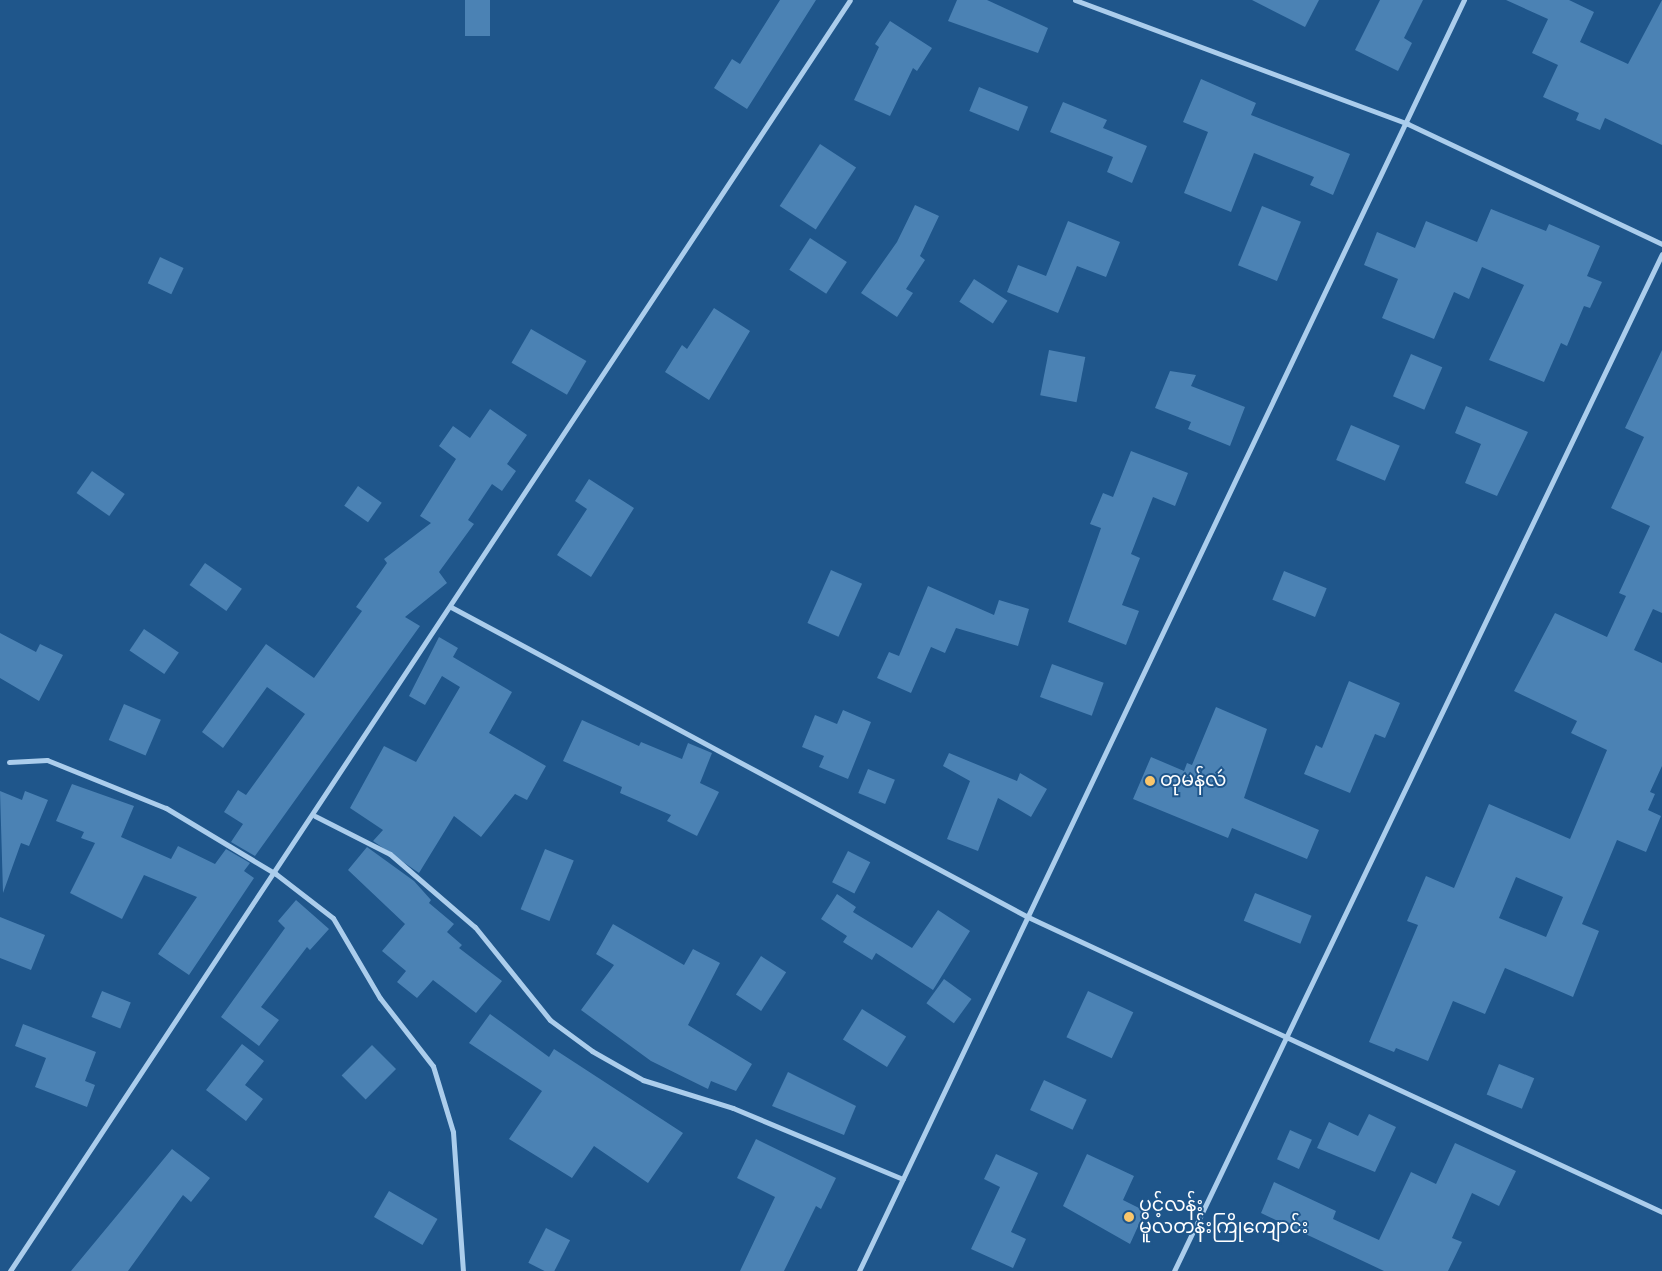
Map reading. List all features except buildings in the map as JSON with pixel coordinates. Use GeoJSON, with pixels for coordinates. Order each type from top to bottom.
{"type":"FeatureCollection","features":[{"type":"Feature","properties":{"kind":"street"},"geometry":{"type":"LineString","coordinates":[[10,1271],[315,816],[850,0]]}},
{"type":"Feature","properties":{"kind":"street"},"geometry":{"type":"LineString","coordinates":[[1075,0],[1408,124],[1662,244]]}},
{"type":"Feature","properties":{"kind":"street"},"geometry":{"type":"LineString","coordinates":[[859,1271],[1408,124],[1464,0]]}},
{"type":"Feature","properties":{"kind":"street"},"geometry":{"type":"LineString","coordinates":[[1174,1271],[1290,1035],[1662,254]]}},
{"type":"Feature","properties":{"kind":"street"},"geometry":{"type":"LineString","coordinates":[[451,607],[1028,917],[1290,1035],[1662,1212]]}},
{"type":"Feature","properties":{"kind":"street"},"geometry":{"type":"LineString","coordinates":[[9,762],[47,760],[96,776],[166,808],[276,874],[332,918],[380,998],[433,1066],[454,1132],[463,1271]]}},
{"type":"Feature","properties":{"kind":"street"},"geometry":{"type":"LineString","coordinates":[[315,816],[390,854],[475,928],[550,1020],[592,1052],[644,1080],[733,1108],[904,1179]]}},
{"type":"Feature","properties":{"kind":"place","name":"တုမန်လဴ"},"geometry":{"type":"Point","coordinates":[1150,781]}},
{"type":"Feature","properties":{"kind":"place","name":"ပွင့်လန်း မူလတန်းကြိုကျောင်း"},"geometry":{"type":"Point","coordinates":[1129,1217]}}]}
